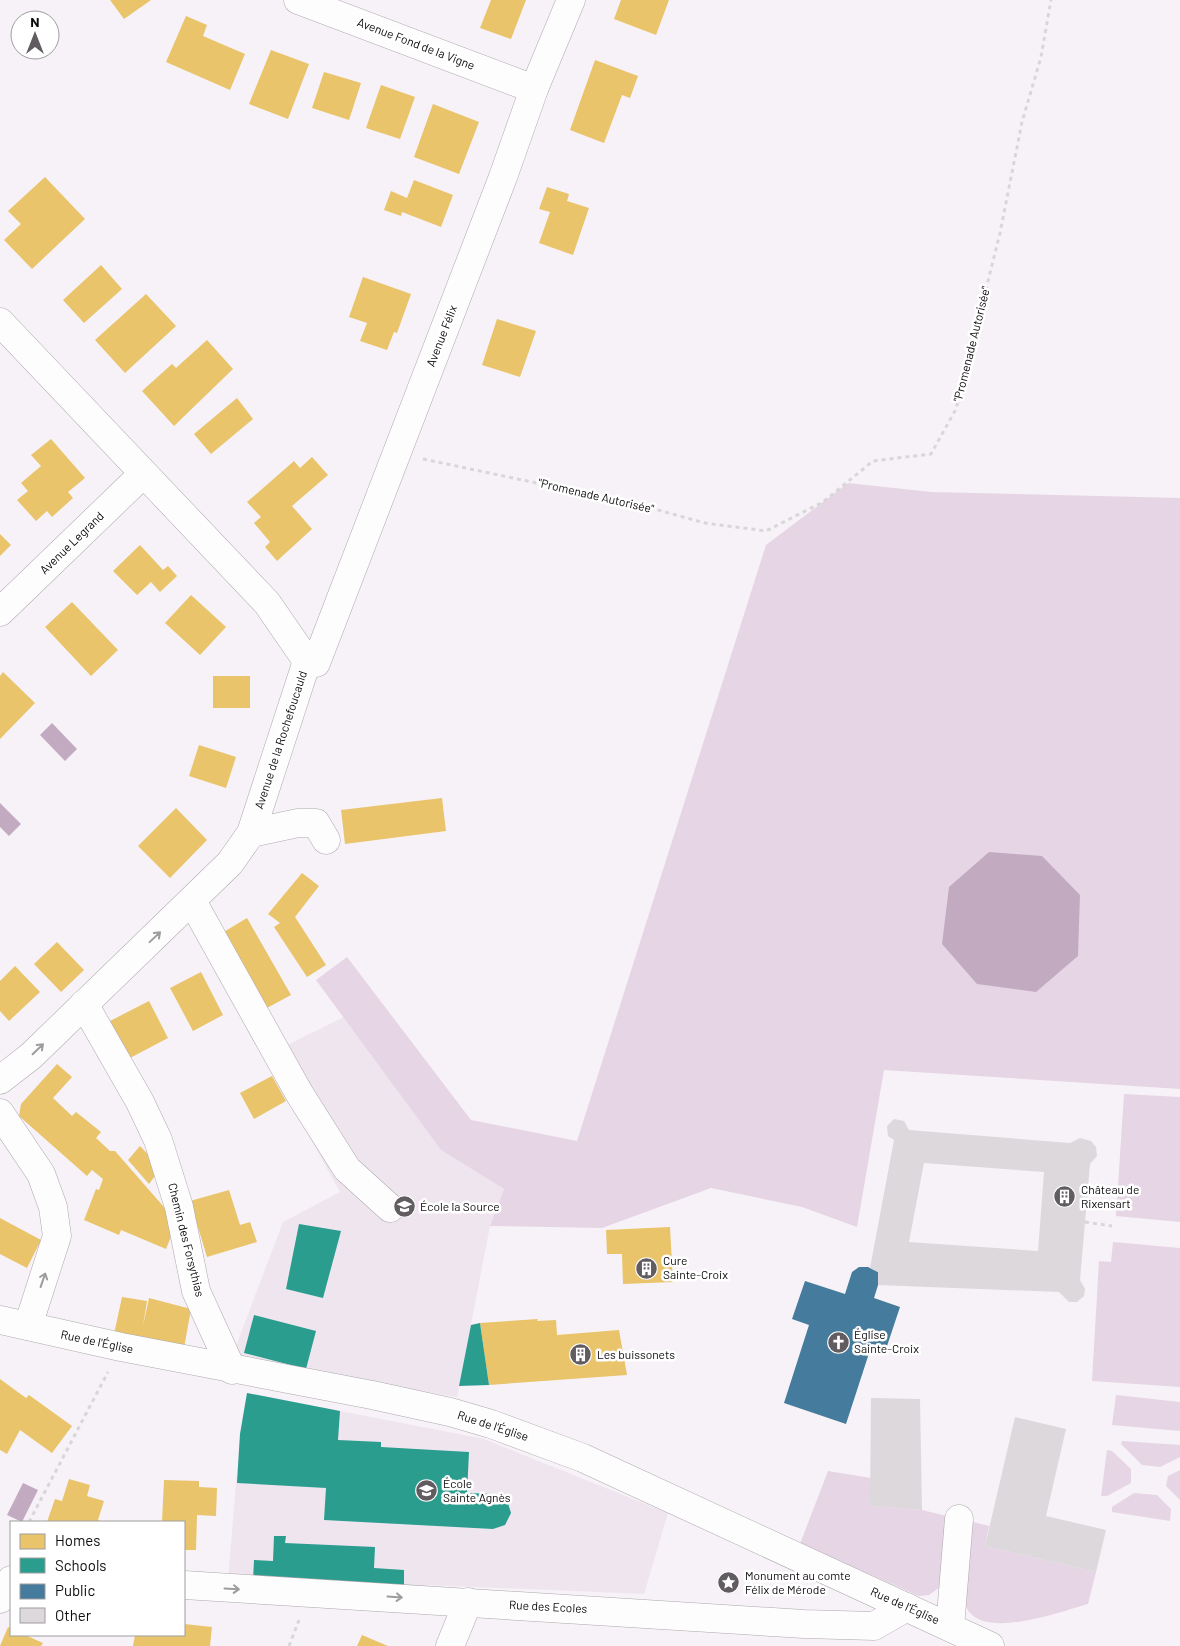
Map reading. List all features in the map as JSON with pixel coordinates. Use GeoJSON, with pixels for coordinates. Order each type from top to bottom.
{"type":"FeatureCollection","features":[{"type":"Feature","properties":{"kind":"street","name":"Avenue Fond de la Vigne"},"geometry":{"type":"LineString","coordinates":[[298,0],[534,89]]}},
{"type":"Feature","properties":{"kind":"street","name":"Avenue Félix"},"geometry":{"type":"LineString","coordinates":[[307,661],[316,662],[503,177],[534,89],[571,0]]}},
{"type":"Feature","properties":{"kind":"street","name":"Avenue de la Rochefoucauld"},"geometry":{"type":"LineString","coordinates":[[0,322],[267,603],[307,661],[251,833],[230,863],[31,1056],[0,1080]]}},
{"type":"Feature","properties":{"kind":"street","name":"Avenue Legrand"},"geometry":{"type":"LineString","coordinates":[[0,612],[143,474]]}},
{"type":"Feature","properties":{"kind":"street"},"geometry":{"type":"LineString","coordinates":[[251,833],[298,824],[316,823],[326,840]]}},
{"type":"Feature","properties":{"kind":"street"},"geometry":{"type":"LineString","coordinates":[[192,901],[299,1093],[347,1169],[390,1208]]}},
{"type":"Feature","properties":{"kind":"street","name":"Chemin des Forsythias"},"geometry":{"type":"LineString","coordinates":[[84,1004],[140,1102],[158,1140],[179,1207],[196,1291],[232,1370]]}},
{"type":"Feature","properties":{"kind":"street"},"geometry":{"type":"LineString","coordinates":[[0,1113],[41,1174],[52,1207],[57,1236],[28,1326]]}},
{"type":"Feature","properties":{"kind":"street","name":"Rue de l'Église"},"geometry":{"type":"LineString","coordinates":[[0,1320],[232,1370],[372,1395],[450,1412],[491,1424],[583,1458],[907,1607],[954,1634],[990,1646]]}},
{"type":"Feature","properties":{"kind":"street"},"geometry":{"type":"LineString","coordinates":[[954,1634],[959,1519]]}},
{"type":"Feature","properties":{"kind":"street"},"geometry":{"type":"LineString","coordinates":[[0,1599],[10,1582]]}},
{"type":"Feature","properties":{"kind":"street","name":"Rue des Ecoles"},"geometry":{"type":"LineString","coordinates":[[185,1585],[804,1624],[874,1626],[907,1607]]}},
{"type":"Feature","properties":{"kind":"street"},"geometry":{"type":"LineString","coordinates":[[450,1646],[468,1602]]}},
{"type":"Feature","properties":{"kind":"path","name":"\"Promenade Autorisée\""},"geometry":{"type":"LineString","coordinates":[[397,453],[627,502],[705,523],[766,531],[823,502],[874,461],[932,454],[956,409],[1000,233],[1022,122],[1041,57],[1051,0]]}},
{"type":"Feature","properties":{"kind":"path"},"geometry":{"type":"LineString","coordinates":[[1084,1222],[1112,1226]]}},
{"type":"Feature","properties":{"kind":"path"},"geometry":{"type":"LineString","coordinates":[[30,1521],[121,1347]]}},
{"type":"Feature","properties":{"kind":"shaded area"},"geometry":{"type":"Polygon","coordinates":[[[848,483],[931,492],[1180,498],[1180,1089],[884,1070],[857,1227],[802,1207],[711,1188],[602,1228],[490,1226],[504,1189],[441,1150],[316,980],[347,957],[471,1120],[577,1141],[766,545],[848,483]]]}},
{"type":"Feature","properties":{"kind":"shaded area"},"geometry":{"type":"Polygon","coordinates":[[[52,723],[77,749],[65,761],[40,735],[52,723]]]}},
{"type":"Feature","properties":{"kind":"shaded area"},"geometry":{"type":"Polygon","coordinates":[[[0,803],[21,824],[9,836],[0,827],[0,803]]]}},
{"type":"Feature","properties":{"kind":"shaded area"},"geometry":{"type":"Polygon","coordinates":[[[989,852],[1042,856],[1080,895],[1078,956],[1036,992],[977,984],[942,944],[949,887],[989,852]]]}},
{"type":"Feature","properties":{"kind":"shaded area","name":"École la Source"},"geometry":{"type":"Polygon","coordinates":[[[344,1017],[441,1150],[504,1189],[490,1226],[457,1397],[307,1371],[233,1354],[283,1222],[340,1192],[265,1056],[344,1017]]]}},
{"type":"Feature","properties":{"kind":"shaded area"},"geometry":{"type":"Polygon","coordinates":[[[1124,1094],[1180,1097],[1180,1222],[1116,1216],[1124,1094]]]}},
{"type":"Feature","properties":{"kind":"shaded area"},"geometry":{"type":"Polygon","coordinates":[[[1113,1242],[1180,1248],[1180,1387],[1092,1381],[1099,1261],[1111,1262],[1113,1242]]]}},
{"type":"Feature","properties":{"kind":"shaded area","name":"École Sainte Agnès"},"geometry":{"type":"Polygon","coordinates":[[[247,1393],[484,1439],[668,1513],[644,1594],[427,1585],[404,1587],[228,1581],[240,1434],[247,1393]]]}},
{"type":"Feature","properties":{"kind":"shaded area"},"geometry":{"type":"Polygon","coordinates":[[[1116,1395],[1180,1402],[1180,1431],[1112,1425],[1116,1395]]]}},
{"type":"Feature","properties":{"kind":"shaded area"},"geometry":{"type":"Polygon","coordinates":[[[1122,1441],[1180,1445],[1180,1457],[1160,1467],[1142,1465],[1121,1444],[1122,1441]]]}},
{"type":"Feature","properties":{"kind":"shaded area"},"geometry":{"type":"Polygon","coordinates":[[[1107,1450],[1112,1451],[1131,1469],[1131,1483],[1107,1496],[1101,1496],[1107,1450]]]}},
{"type":"Feature","properties":{"kind":"shaded area"},"geometry":{"type":"Polygon","coordinates":[[[1180,1470],[1180,1500],[1166,1486],[1168,1476],[1180,1470]]]}},
{"type":"Feature","properties":{"kind":"shaded area"},"geometry":{"type":"Polygon","coordinates":[[[828,1471],[871,1478],[871,1506],[922,1510],[947,1516],[940,1587],[929,1595],[919,1596],[800,1544],[828,1471]]]}},
{"type":"Feature","properties":{"kind":"shaded area"},"geometry":{"type":"Polygon","coordinates":[[[23,1483],[38,1490],[22,1521],[7,1515],[23,1483]]]}},
{"type":"Feature","properties":{"kind":"shaded area"},"geometry":{"type":"Polygon","coordinates":[[[1134,1493],[1157,1495],[1171,1509],[1170,1521],[1112,1512],[1112,1507],[1134,1493]]]}},
{"type":"Feature","properties":{"kind":"shaded area"},"geometry":{"type":"Polygon","coordinates":[[[969,1521],[989,1526],[985,1546],[1096,1572],[1088,1604],[1017,1622],[998,1623],[981,1620],[970,1612],[964,1598],[964,1569],[969,1521]]]}},
{"type":"Feature","properties":{"kind":"building: Homes"},"geometry":{"type":"Polygon","coordinates":[[[110,0],[151,0],[124,19],[110,0]]]}},
{"type":"Feature","properties":{"kind":"building: Homes"},"geometry":{"type":"Polygon","coordinates":[[[491,0],[526,0],[511,39],[480,28],[491,0]]]}},
{"type":"Feature","properties":{"kind":"building: Homes"},"geometry":{"type":"Polygon","coordinates":[[[621,0],[669,0],[656,35],[614,19],[621,0]]]}},
{"type":"Feature","properties":{"kind":"building: Homes"},"geometry":{"type":"Polygon","coordinates":[[[186,16],[207,25],[203,36],[245,54],[230,90],[166,62],[186,16]]]}},
{"type":"Feature","properties":{"kind":"building: Homes"},"geometry":{"type":"Polygon","coordinates":[[[271,50],[309,64],[288,119],[249,104],[271,50]]]}},
{"type":"Feature","properties":{"kind":"building: Homes"},"geometry":{"type":"Polygon","coordinates":[[[595,60],[638,76],[630,98],[622,95],[604,143],[570,130],[595,60]]]}},
{"type":"Feature","properties":{"kind":"building: Homes"},"geometry":{"type":"Polygon","coordinates":[[[324,72],[361,83],[349,120],[312,108],[324,72]]]}},
{"type":"Feature","properties":{"kind":"building: Homes"},"geometry":{"type":"Polygon","coordinates":[[[381,85],[415,97],[400,139],[366,128],[381,85]]]}},
{"type":"Feature","properties":{"kind":"building: Homes"},"geometry":{"type":"Polygon","coordinates":[[[433,104],[479,122],[459,174],[414,157],[433,104]]]}},
{"type":"Feature","properties":{"kind":"building: Homes"},"geometry":{"type":"Polygon","coordinates":[[[45,177],[85,219],[32,269],[4,240],[21,224],[8,211],[45,177]]]}},
{"type":"Feature","properties":{"kind":"building: Homes"},"geometry":{"type":"Polygon","coordinates":[[[414,180],[453,195],[441,227],[402,212],[401,216],[384,210],[391,191],[407,198],[414,180]]]}},
{"type":"Feature","properties":{"kind":"building: Homes"},"geometry":{"type":"Polygon","coordinates":[[[547,187],[569,194],[567,201],[589,208],[573,255],[539,243],[550,212],[539,209],[547,187]]]}},
{"type":"Feature","properties":{"kind":"building: Homes"},"geometry":{"type":"Polygon","coordinates":[[[101,265],[122,289],[84,323],[63,300],[101,265]]]}},
{"type":"Feature","properties":{"kind":"building: Homes"},"geometry":{"type":"Polygon","coordinates":[[[363,277],[411,294],[397,333],[394,332],[387,350],[360,341],[367,323],[349,317],[363,277]]]}},
{"type":"Feature","properties":{"kind":"building: Homes"},"geometry":{"type":"Polygon","coordinates":[[[146,294],[176,326],[125,373],[95,340],[146,294]]]}},
{"type":"Feature","properties":{"kind":"building: Homes"},"geometry":{"type":"Polygon","coordinates":[[[497,319],[536,331],[520,377],[482,365],[497,319]]]}},
{"type":"Feature","properties":{"kind":"building: Homes"},"geometry":{"type":"Polygon","coordinates":[[[207,340],[233,369],[174,426],[142,391],[172,364],[176,368],[207,340]]]}},
{"type":"Feature","properties":{"kind":"building: Homes"},"geometry":{"type":"Polygon","coordinates":[[[237,398],[253,419],[211,454],[194,434],[237,398]]]}},
{"type":"Feature","properties":{"kind":"building: Homes"},"geometry":{"type":"Polygon","coordinates":[[[51,439],[85,478],[68,492],[73,498],[52,517],[47,511],[36,521],[17,500],[28,491],[21,483],[41,466],[31,455],[51,439]]]}},
{"type":"Feature","properties":{"kind":"building: Homes"},"geometry":{"type":"Polygon","coordinates":[[[312,457],[328,475],[292,506],[312,529],[277,561],[265,547],[270,542],[254,523],[261,517],[247,502],[294,461],[300,468],[312,457]]]}},
{"type":"Feature","properties":{"kind":"building: Homes"},"geometry":{"type":"Polygon","coordinates":[[[0,534],[11,545],[0,556],[0,534]]]}},
{"type":"Feature","properties":{"kind":"building: Homes"},"geometry":{"type":"Polygon","coordinates":[[[140,545],[163,570],[168,566],[177,576],[160,592],[151,582],[137,595],[113,571],[140,545]]]}},
{"type":"Feature","properties":{"kind":"building: Homes"},"geometry":{"type":"Polygon","coordinates":[[[191,595],[226,627],[200,655],[165,623],[191,595]]]}},
{"type":"Feature","properties":{"kind":"building: Homes"},"geometry":{"type":"Polygon","coordinates":[[[72,602],[118,650],[91,676],[45,627],[72,602]]]}},
{"type":"Feature","properties":{"kind":"building: Homes"},"geometry":{"type":"Polygon","coordinates":[[[3,672],[35,703],[0,739],[0,676],[3,672]]]}},
{"type":"Feature","properties":{"kind":"building: Homes"},"geometry":{"type":"Polygon","coordinates":[[[213,676],[250,676],[250,708],[213,708],[213,676]]]}},
{"type":"Feature","properties":{"kind":"building: Homes"},"geometry":{"type":"Polygon","coordinates":[[[199,745],[236,757],[226,788],[189,776],[199,745]]]}},
{"type":"Feature","properties":{"kind":"building: Homes"},"geometry":{"type":"Polygon","coordinates":[[[442,798],[446,831],[345,844],[341,810],[442,798]]]}},
{"type":"Feature","properties":{"kind":"building: Homes"},"geometry":{"type":"Polygon","coordinates":[[[176,808],[207,840],[170,878],[138,846],[176,808]]]}},
{"type":"Feature","properties":{"kind":"building: Homes"},"geometry":{"type":"Polygon","coordinates":[[[302,873],[319,886],[295,917],[326,965],[307,977],[274,927],[280,923],[268,914],[302,873]]]}},
{"type":"Feature","properties":{"kind":"building: Homes"},"geometry":{"type":"Polygon","coordinates":[[[247,918],[291,995],[265,1009],[222,933],[247,918]]]}},
{"type":"Feature","properties":{"kind":"building: Homes"},"geometry":{"type":"Polygon","coordinates":[[[57,942],[84,970],[61,992],[34,964],[57,942]]]}},
{"type":"Feature","properties":{"kind":"building: Homes"},"geometry":{"type":"Polygon","coordinates":[[[15,966],[40,992],[9,1021],[0,1011],[0,981],[15,966]]]}},
{"type":"Feature","properties":{"kind":"building: Homes"},"geometry":{"type":"Polygon","coordinates":[[[201,972],[223,1015],[193,1031],[170,988],[201,972]]]}},
{"type":"Feature","properties":{"kind":"building: Homes"},"geometry":{"type":"Polygon","coordinates":[[[149,1001],[168,1038],[130,1058],[110,1021],[149,1001]]]}},
{"type":"Feature","properties":{"kind":"building: Homes"},"geometry":{"type":"Polygon","coordinates":[[[57,1064],[72,1077],[53,1098],[72,1116],[76,1112],[101,1132],[96,1138],[110,1151],[115,1151],[177,1222],[166,1249],[121,1230],[119,1235],[84,1220],[96,1189],[99,1190],[103,1179],[92,1170],[87,1176],[19,1116],[21,1104],[57,1064]]]}},
{"type":"Feature","properties":{"kind":"building: Homes"},"geometry":{"type":"Polygon","coordinates":[[[272,1076],[286,1101],[254,1119],[240,1093],[272,1076]]]}},
{"type":"Feature","properties":{"kind":"building: Homes"},"geometry":{"type":"Polygon","coordinates":[[[140,1146],[161,1168],[149,1184],[128,1160],[140,1146]]]}},
{"type":"Feature","properties":{"kind":"building: Homes"},"geometry":{"type":"Polygon","coordinates":[[[229,1190],[240,1225],[250,1222],[257,1242],[207,1257],[190,1201],[229,1190]]]}},
{"type":"Feature","properties":{"kind":"building: Homes"},"geometry":{"type":"Polygon","coordinates":[[[0,1218],[41,1240],[27,1268],[0,1254],[0,1218]]]}},
{"type":"Feature","properties":{"kind":"building: Homes","name":"Cure Sainte-Croix"},"geometry":{"type":"Polygon","coordinates":[[[670,1227],[673,1282],[623,1284],[622,1254],[607,1254],[606,1230],[670,1227]]]}},
{"type":"Feature","properties":{"kind":"building: Homes"},"geometry":{"type":"Polygon","coordinates":[[[122,1297],[147,1301],[143,1326],[149,1298],[191,1309],[184,1348],[114,1334],[122,1297]]]}},
{"type":"Feature","properties":{"kind":"building: Homes"},"geometry":{"type":"Polygon","coordinates":[[[538,1319],[537,1321],[556,1320],[557,1335],[619,1330],[627,1375],[489,1385],[480,1323],[538,1319]]]}},
{"type":"Feature","properties":{"kind":"building: Homes"},"geometry":{"type":"Polygon","coordinates":[[[0,1379],[26,1398],[29,1395],[72,1426],[52,1453],[20,1430],[7,1454],[0,1450],[0,1379]]]}},
{"type":"Feature","properties":{"kind":"building: Homes"},"geometry":{"type":"Polygon","coordinates":[[[69,1479],[90,1485],[87,1496],[104,1501],[98,1520],[100,1521],[47,1521],[55,1499],[62,1501],[69,1479]]]}},
{"type":"Feature","properties":{"kind":"building: Homes"},"geometry":{"type":"Polygon","coordinates":[[[164,1480],[199,1481],[199,1487],[217,1488],[216,1516],[197,1515],[196,1550],[185,1550],[185,1521],[162,1521],[164,1480]]]}},
{"type":"Feature","properties":{"kind":"building: Homes"},"geometry":{"type":"Polygon","coordinates":[[[185,1624],[212,1627],[210,1646],[133,1646],[135,1636],[185,1636],[185,1624]]]}},
{"type":"Feature","properties":{"kind":"building: Homes"},"geometry":{"type":"Polygon","coordinates":[[[8,1627],[10,1628],[10,1636],[27,1636],[43,1643],[41,1646],[0,1646],[8,1627]]]}},
{"type":"Feature","properties":{"kind":"building: Homes"},"geometry":{"type":"Polygon","coordinates":[[[362,1635],[388,1646],[357,1646],[362,1635]]]}},
{"type":"Feature","properties":{"kind":"building: Schools"},"geometry":{"type":"Polygon","coordinates":[[[299,1224],[341,1231],[323,1298],[286,1289],[299,1224]]]}},
{"type":"Feature","properties":{"kind":"building: Schools"},"geometry":{"type":"Polygon","coordinates":[[[254,1315],[316,1331],[306,1369],[244,1353],[254,1315]]]}},
{"type":"Feature","properties":{"kind":"building: Schools"},"geometry":{"type":"Polygon","coordinates":[[[480,1323],[489,1385],[459,1386],[471,1325],[480,1323]]]}},
{"type":"Feature","properties":{"kind":"building: Schools"},"geometry":{"type":"Polygon","coordinates":[[[247,1393],[340,1411],[338,1440],[381,1442],[381,1447],[469,1452],[467,1493],[495,1494],[507,1500],[511,1513],[505,1525],[493,1529],[324,1520],[326,1488],[237,1483],[240,1434],[247,1393]]]}},
{"type":"Feature","properties":{"kind":"building: Schools"},"geometry":{"type":"Polygon","coordinates":[[[274,1536],[286,1536],[285,1543],[375,1547],[374,1568],[404,1570],[404,1587],[253,1580],[254,1560],[273,1561],[274,1536]]]}},
{"type":"Feature","properties":{"kind":"building: Public","name":"Église Sainte-Croix"},"geometry":{"type":"Polygon","coordinates":[[[859,1267],[868,1267],[878,1272],[879,1282],[874,1298],[900,1307],[886,1349],[872,1344],[846,1424],[784,1403],[809,1325],[792,1319],[805,1281],[845,1294],[852,1272],[859,1267]]]}},
{"type":"Feature","properties":{"kind":"building: Other","name":"Château de Rixensart"},"geometry":{"type":"Polygon","coordinates":[[[894,1119],[904,1121],[909,1130],[1070,1143],[1080,1138],[1091,1141],[1096,1147],[1097,1156],[1090,1164],[1080,1280],[1085,1289],[1084,1296],[1077,1302],[1069,1302],[1059,1292],[878,1285],[878,1272],[870,1268],[894,1140],[888,1136],[887,1126],[894,1119]],[[924,1163],[909,1242],[1038,1251],[1044,1172],[924,1163]]]}},
{"type":"Feature","properties":{"kind":"building: Other"},"geometry":{"type":"Polygon","coordinates":[[[871,1398],[920,1399],[922,1510],[870,1506],[871,1398]]]}},
{"type":"Feature","properties":{"kind":"building: Other"},"geometry":{"type":"Polygon","coordinates":[[[1015,1417],[1066,1429],[1046,1516],[1106,1530],[1096,1572],[985,1546],[1015,1417]]]}},
{"type":"Feature","properties":{"kind":"place","name":"Château de Rixensart"},"geometry":{"type":"Point","coordinates":[1065,1197]}},
{"type":"Feature","properties":{"kind":"place","name":"École la Source"},"geometry":{"type":"Point","coordinates":[404,1207]}},
{"type":"Feature","properties":{"kind":"place","name":"Cure Sainte-Croix"},"geometry":{"type":"Point","coordinates":[647,1268]}},
{"type":"Feature","properties":{"kind":"place","name":"Église Sainte-Croix"},"geometry":{"type":"Point","coordinates":[838,1342]}},
{"type":"Feature","properties":{"kind":"place","name":"Les buissonets"},"geometry":{"type":"Point","coordinates":[581,1355]}},
{"type":"Feature","properties":{"kind":"place","name":"École Sainte Agnès"},"geometry":{"type":"Point","coordinates":[427,1491]}},
{"type":"Feature","properties":{"kind":"place","name":"Monument au comte Félix de Mérode"},"geometry":{"type":"Point","coordinates":[729,1583]}}]}
